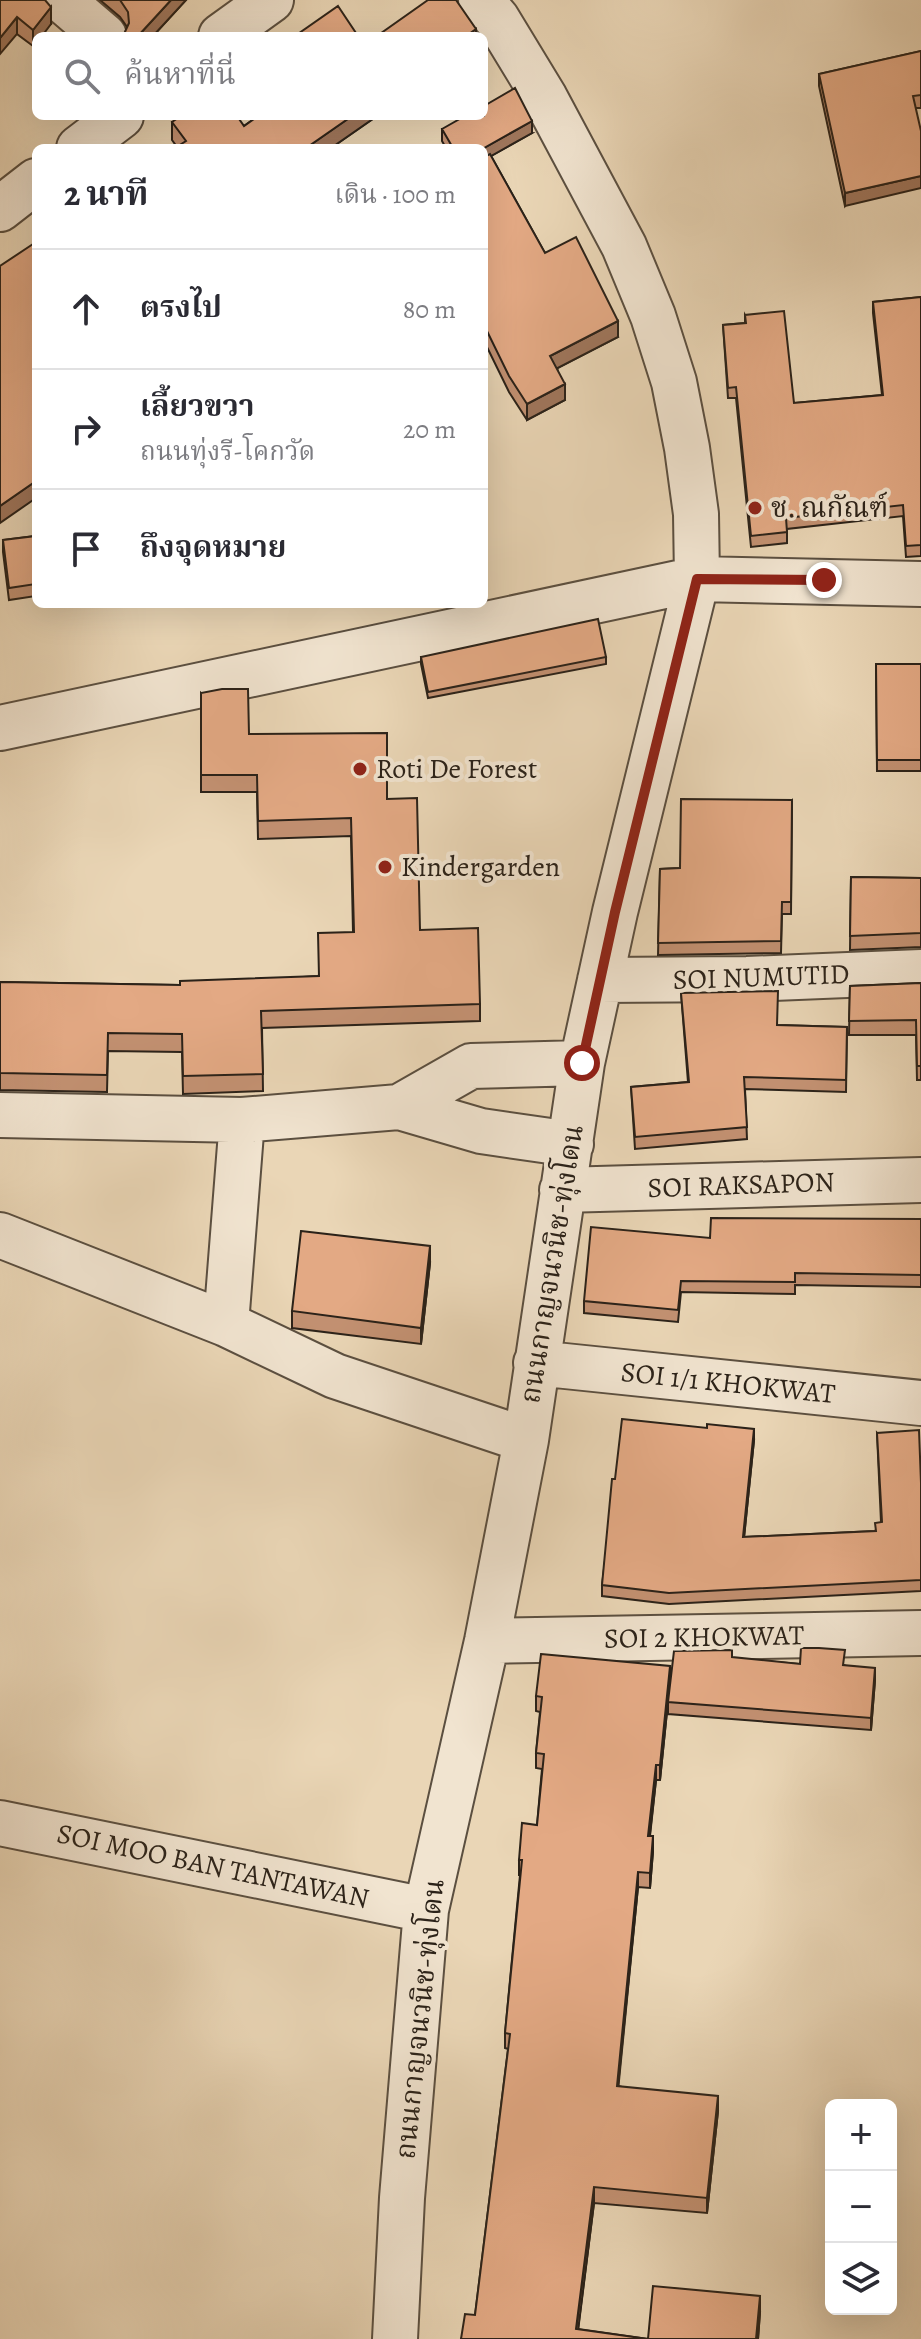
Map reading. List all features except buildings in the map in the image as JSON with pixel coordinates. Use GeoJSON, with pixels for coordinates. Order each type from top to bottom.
{"type":"FeatureCollection","features":[{"type":"Feature","properties":{"kind":"street"},"geometry":{"type":"LineString","coordinates":[[62,0],[99,32]]}},
{"type":"Feature","properties":{"kind":"street"},"geometry":{"type":"LineString","coordinates":[[227,32],[271,0]]}},
{"type":"Feature","properties":{"kind":"street","name":"ถนนกาญจนวนิช-ทุ่งโดน"},"geometry":{"type":"LineString","coordinates":[[395,2339],[402,2198],[426,1910],[487,1641],[526,1440],[582,1063],[697,579],[692,480],[682,416],[665,349],[624,246],[500,6]]}},
{"type":"Feature","properties":{"kind":"street"},"geometry":{"type":"LineString","coordinates":[[84,144],[116,120]]}},
{"type":"Feature","properties":{"kind":"street"},"geometry":{"type":"LineString","coordinates":[[0,209],[32,184]]}},
{"type":"Feature","properties":{"kind":"street"},"geometry":{"type":"LineString","coordinates":[[0,728],[697,579],[921,584]]}},
{"type":"Feature","properties":{"kind":"street","name":"SOI NUMUTID"},"geometry":{"type":"LineString","coordinates":[[600,980],[747,979],[921,972]]}},
{"type":"Feature","properties":{"kind":"street"},"geometry":{"type":"LineString","coordinates":[[399,1107],[471,1066],[582,1063]]}},
{"type":"Feature","properties":{"kind":"street"},"geometry":{"type":"LineString","coordinates":[[0,1115],[242,1120],[399,1107],[481,1131],[571,1144]]}},
{"type":"Feature","properties":{"kind":"street"},"geometry":{"type":"LineString","coordinates":[[226,1324],[242,1120]]}},
{"type":"Feature","properties":{"kind":"street","name":"SOI RAKSAPON"},"geometry":{"type":"LineString","coordinates":[[562,1190],[921,1180]]}},
{"type":"Feature","properties":{"kind":"street"},"geometry":{"type":"LineString","coordinates":[[0,1235],[226,1324],[335,1376],[526,1440]]}},
{"type":"Feature","properties":{"kind":"street","name":"SOI 1/1 KHOKWAT"},"geometry":{"type":"LineString","coordinates":[[536,1363],[921,1403]]}},
{"type":"Feature","properties":{"kind":"street","name":"SOI 2 KHOKWAT"},"geometry":{"type":"LineString","coordinates":[[487,1641],[921,1633]]}},
{"type":"Feature","properties":{"kind":"street","name":"SOI MOO BAN TANTAWAN"},"geometry":{"type":"LineString","coordinates":[[0,1823],[426,1910]]}},
{"type":"Feature","properties":{"kind":"place","name":"ช. ณกัณฑ์"},"geometry":{"type":"Point","coordinates":[755,508]}},
{"type":"Feature","properties":{"kind":"place","name":"Roti De Forest"},"geometry":{"type":"Point","coordinates":[360,769]}},
{"type":"Feature","properties":{"kind":"place","name":"Kindergarden"},"geometry":{"type":"Point","coordinates":[385,867]}},
{"type":"Feature","properties":{"kind":"route"},"geometry":{"type":"LineString","coordinates":[[582,1063],[615,912],[697,579],[824,580]]}}]}
